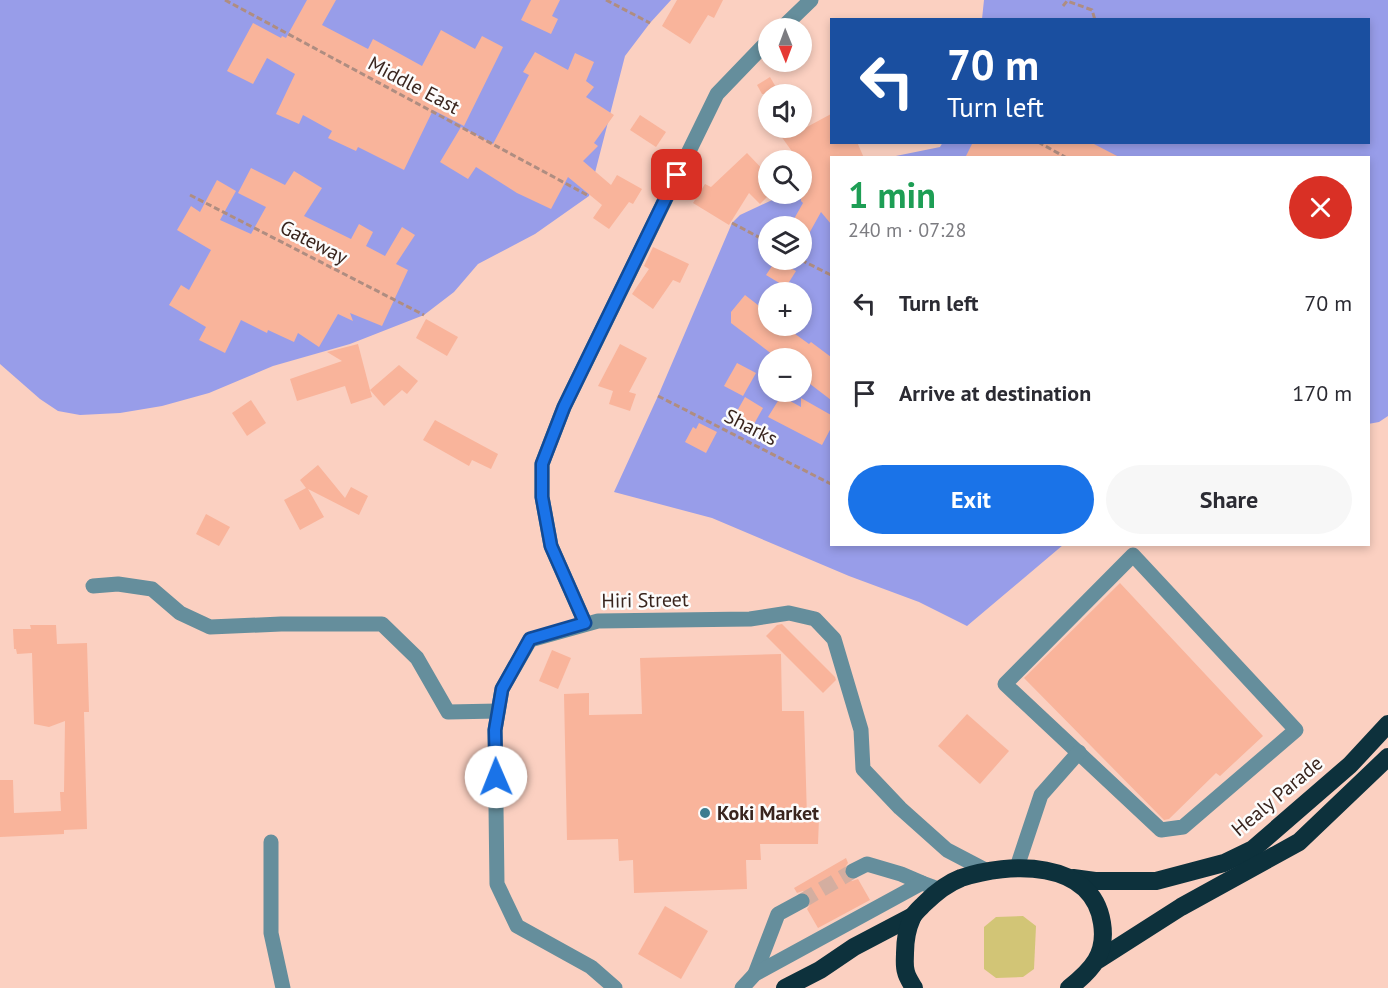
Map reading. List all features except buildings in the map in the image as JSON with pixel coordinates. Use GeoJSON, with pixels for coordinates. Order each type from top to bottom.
{"type":"FeatureCollection","features":[{"type":"Feature","properties":{"kind":"highway","name":"Healy Parade"},"geometry":{"type":"LineString","coordinates":[[912,916],[932,895],[960,879],[1017,867],[1048,870],[1071,878],[1095,881],[1156,881],[1224,863],[1253,849],[1350,765],[1388,724]]}},
{"type":"Feature","properties":{"kind":"highway","name":"Healy Parade"},"geometry":{"type":"LineString","coordinates":[[1070,988],[1098,960],[1181,907],[1299,842],[1388,757]]}},
{"type":"Feature","properties":{"kind":"highway"},"geometry":{"type":"LineString","coordinates":[[1071,878],[1085,888],[1100,910],[1104,934],[1098,960]]}},
{"type":"Feature","properties":{"kind":"highway"},"geometry":{"type":"LineString","coordinates":[[784,988],[820,970],[854,947],[912,916]]}},
{"type":"Feature","properties":{"kind":"highway"},"geometry":{"type":"LineString","coordinates":[[912,916],[905,940],[905,950],[906,972],[914,988]]}},
{"type":"Feature","properties":{"kind":"street"},"geometry":{"type":"LineString","coordinates":[[792,18],[811,0]]}},
{"type":"Feature","properties":{"kind":"street"},"geometry":{"type":"LineString","coordinates":[[585,623],[551,546],[542,497],[542,464],[564,407],[717,94],[758,51]]}},
{"type":"Feature","properties":{"kind":"street"},"geometry":{"type":"LineString","coordinates":[[1133,555],[1296,730],[1183,827],[1161,830],[1079,752],[1005,684],[1133,555]]}},
{"type":"Feature","properties":{"kind":"street"},"geometry":{"type":"LineString","coordinates":[[93,586],[118,584],[152,589],[180,613],[210,627],[382,624],[417,658],[448,712],[498,711]]}},
{"type":"Feature","properties":{"kind":"street","name":"Hiri Street"},"geometry":{"type":"LineString","coordinates":[[615,988],[591,967],[517,926],[497,884],[495,730],[502,689],[530,639],[598,621],[750,619],[789,613],[815,619],[834,639],[861,730],[863,769],[900,808],[947,850],[989,872]]}},
{"type":"Feature","properties":{"kind":"street"},"geometry":{"type":"LineString","coordinates":[[1017,867],[1041,795],[1079,752]]}},
{"type":"Feature","properties":{"kind":"street"},"geometry":{"type":"LineString","coordinates":[[271,842],[271,933],[283,988]]}},
{"type":"Feature","properties":{"kind":"street"},"geometry":{"type":"LineString","coordinates":[[853,871],[867,864],[901,874],[941,890]]}},
{"type":"Feature","properties":{"kind":"street"},"geometry":{"type":"LineString","coordinates":[[742,988],[755,974],[922,883]]}},
{"type":"Feature","properties":{"kind":"street"},"geometry":{"type":"LineString","coordinates":[[755,974],[778,914],[802,901]]}},
{"type":"Feature","properties":{"kind":"path","name":"Middle East"},"geometry":{"type":"LineString","coordinates":[[225,0],[589,196]]}},
{"type":"Feature","properties":{"kind":"path"},"geometry":{"type":"LineString","coordinates":[[606,0],[650,23]]}},
{"type":"Feature","properties":{"kind":"path"},"geometry":{"type":"LineString","coordinates":[[1063,6],[1067,1],[1092,10],[1094,18]]}},
{"type":"Feature","properties":{"kind":"path"},"geometry":{"type":"LineString","coordinates":[[1042,144],[1063,156]]}},
{"type":"Feature","properties":{"kind":"path","name":"Gateway"},"geometry":{"type":"LineString","coordinates":[[190,195],[424,315]]}},
{"type":"Feature","properties":{"kind":"path"},"geometry":{"type":"LineString","coordinates":[[732,223],[758,237]]}},
{"type":"Feature","properties":{"kind":"path"},"geometry":{"type":"LineString","coordinates":[[812,266],[830,274]]}},
{"type":"Feature","properties":{"kind":"path","name":"Sharks"},"geometry":{"type":"LineString","coordinates":[[658,396],[830,483]]}},
{"type":"Feature","properties":{"kind":"shaded area"},"geometry":{"type":"Polygon","coordinates":[[[1023,916],[1036,926],[1034,969],[1023,977],[996,978],[984,969],[984,927],[996,917],[1023,916]]]}},
{"type":"Feature","properties":{"kind":"water"},"geometry":{"type":"Polygon","coordinates":[[[0,0],[671,0],[625,56],[589,196],[535,234],[478,264],[454,292],[424,315],[350,344],[273,366],[209,393],[162,406],[120,413],[80,415],[58,411],[40,399],[0,364],[0,0]]]}},
{"type":"Feature","properties":{"kind":"water"},"geometry":{"type":"Polygon","coordinates":[[[984,0],[1388,0],[1388,416],[1379,422],[1370,424],[1370,156],[896,156],[940,147],[942,144],[1370,144],[1370,18],[982,18],[984,0]]]}},
{"type":"Feature","properties":{"kind":"water"},"geometry":{"type":"Polygon","coordinates":[[[830,173],[830,546],[1062,546],[967,626],[919,602],[849,576],[712,518],[614,492],[732,223],[740,215],[764,204],[812,204],[812,186],[830,173]]]}},
{"type":"Feature","properties":{"kind":"tunnel"},"geometry":{"type":"LineString","coordinates":[[802,901],[853,871]]}},
{"type":"Feature","properties":{"kind":"place","name":"Koki Market"},"geometry":{"type":"Point","coordinates":[705,813]}},
{"type":"Feature","properties":{"kind":"route"},"geometry":{"type":"LineString","coordinates":[[496,777],[495,730],[502,689],[530,639],[585,623],[551,546],[545,524],[542,464],[564,407],[677,175]]}}]}
